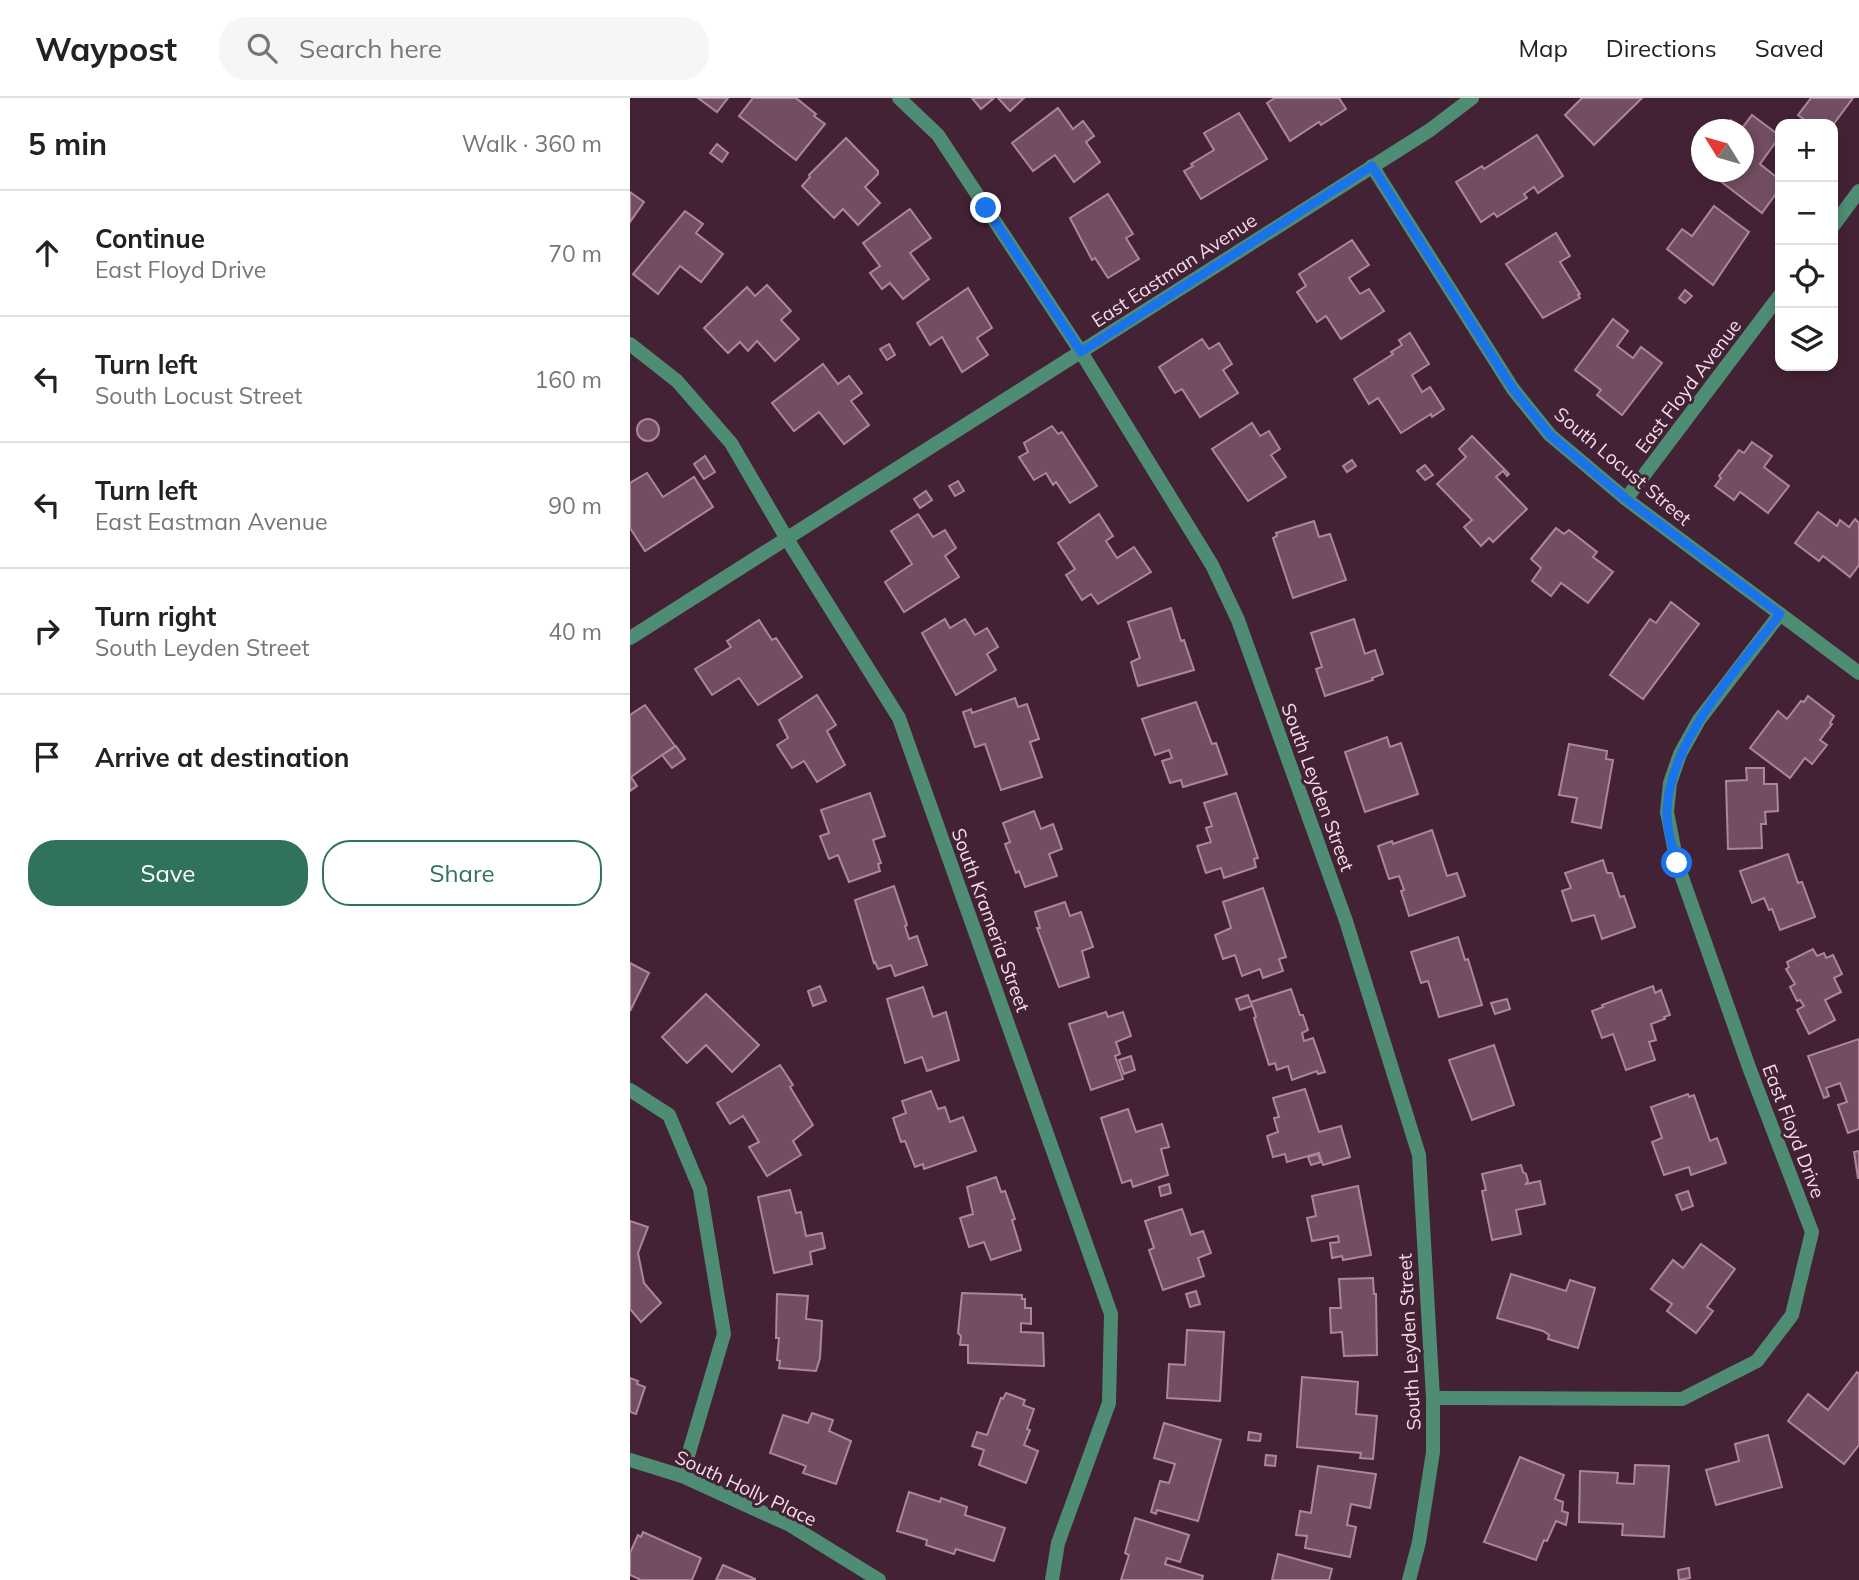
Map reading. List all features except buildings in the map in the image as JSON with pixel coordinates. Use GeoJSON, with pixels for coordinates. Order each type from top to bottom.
{"type":"FeatureCollection","features":[{"type":"Feature","properties":{"kind":"street","name":"South Leyden Street"},"geometry":{"type":"LineString","coordinates":[[899,98],[938,135],[1081,352],[1217,576],[1238,620],[1346,921],[1419,1155],[1433,1398],[1433,1452],[1419,1542],[1409,1580]]}},
{"type":"Feature","properties":{"kind":"street","name":"East Eastman Avenue"},"geometry":{"type":"LineString","coordinates":[[630,638],[1430,130],[1472,98]]}},
{"type":"Feature","properties":{"kind":"street","name":"South Locust Street"},"geometry":{"type":"LineString","coordinates":[[1372,166],[1513,389],[1550,435],[1626,499],[1859,673]]}},
{"type":"Feature","properties":{"kind":"street"},"geometry":{"type":"LineString","coordinates":[[1838,219],[1859,191]]}},
{"type":"Feature","properties":{"kind":"street","name":"East Floyd Avenue"},"geometry":{"type":"LineString","coordinates":[[1626,499],[1775,302]]}},
{"type":"Feature","properties":{"kind":"street","name":"South Krameria Street"},"geometry":{"type":"LineString","coordinates":[[630,344],[677,380],[732,443],[787,539],[899,718],[1111,1314],[1109,1403],[1058,1543],[1052,1580]]}},
{"type":"Feature","properties":{"kind":"street","name":"East Floyd Drive"},"geometry":{"type":"LineString","coordinates":[[1433,1398],[1682,1399],[1757,1361],[1792,1315],[1812,1232],[1750,1070],[1677,863],[1667,812],[1670,783],[1679,754],[1699,720],[1780,614]]}},
{"type":"Feature","properties":{"kind":"street"},"geometry":{"type":"LineString","coordinates":[[630,1090],[669,1115],[700,1189],[724,1334],[682,1476]]}},
{"type":"Feature","properties":{"kind":"street","name":"South Holly Place"},"geometry":{"type":"LineString","coordinates":[[630,1460],[682,1476],[790,1525],[879,1580]]}},
{"type":"Feature","properties":{"kind":"route"},"geometry":{"type":"LineString","coordinates":[[986,208],[1081,352],[1372,166],[1513,389],[1550,435],[1626,499],[1780,614],[1699,720],[1679,754],[1670,783],[1667,812],[1677,863]]}}]}
